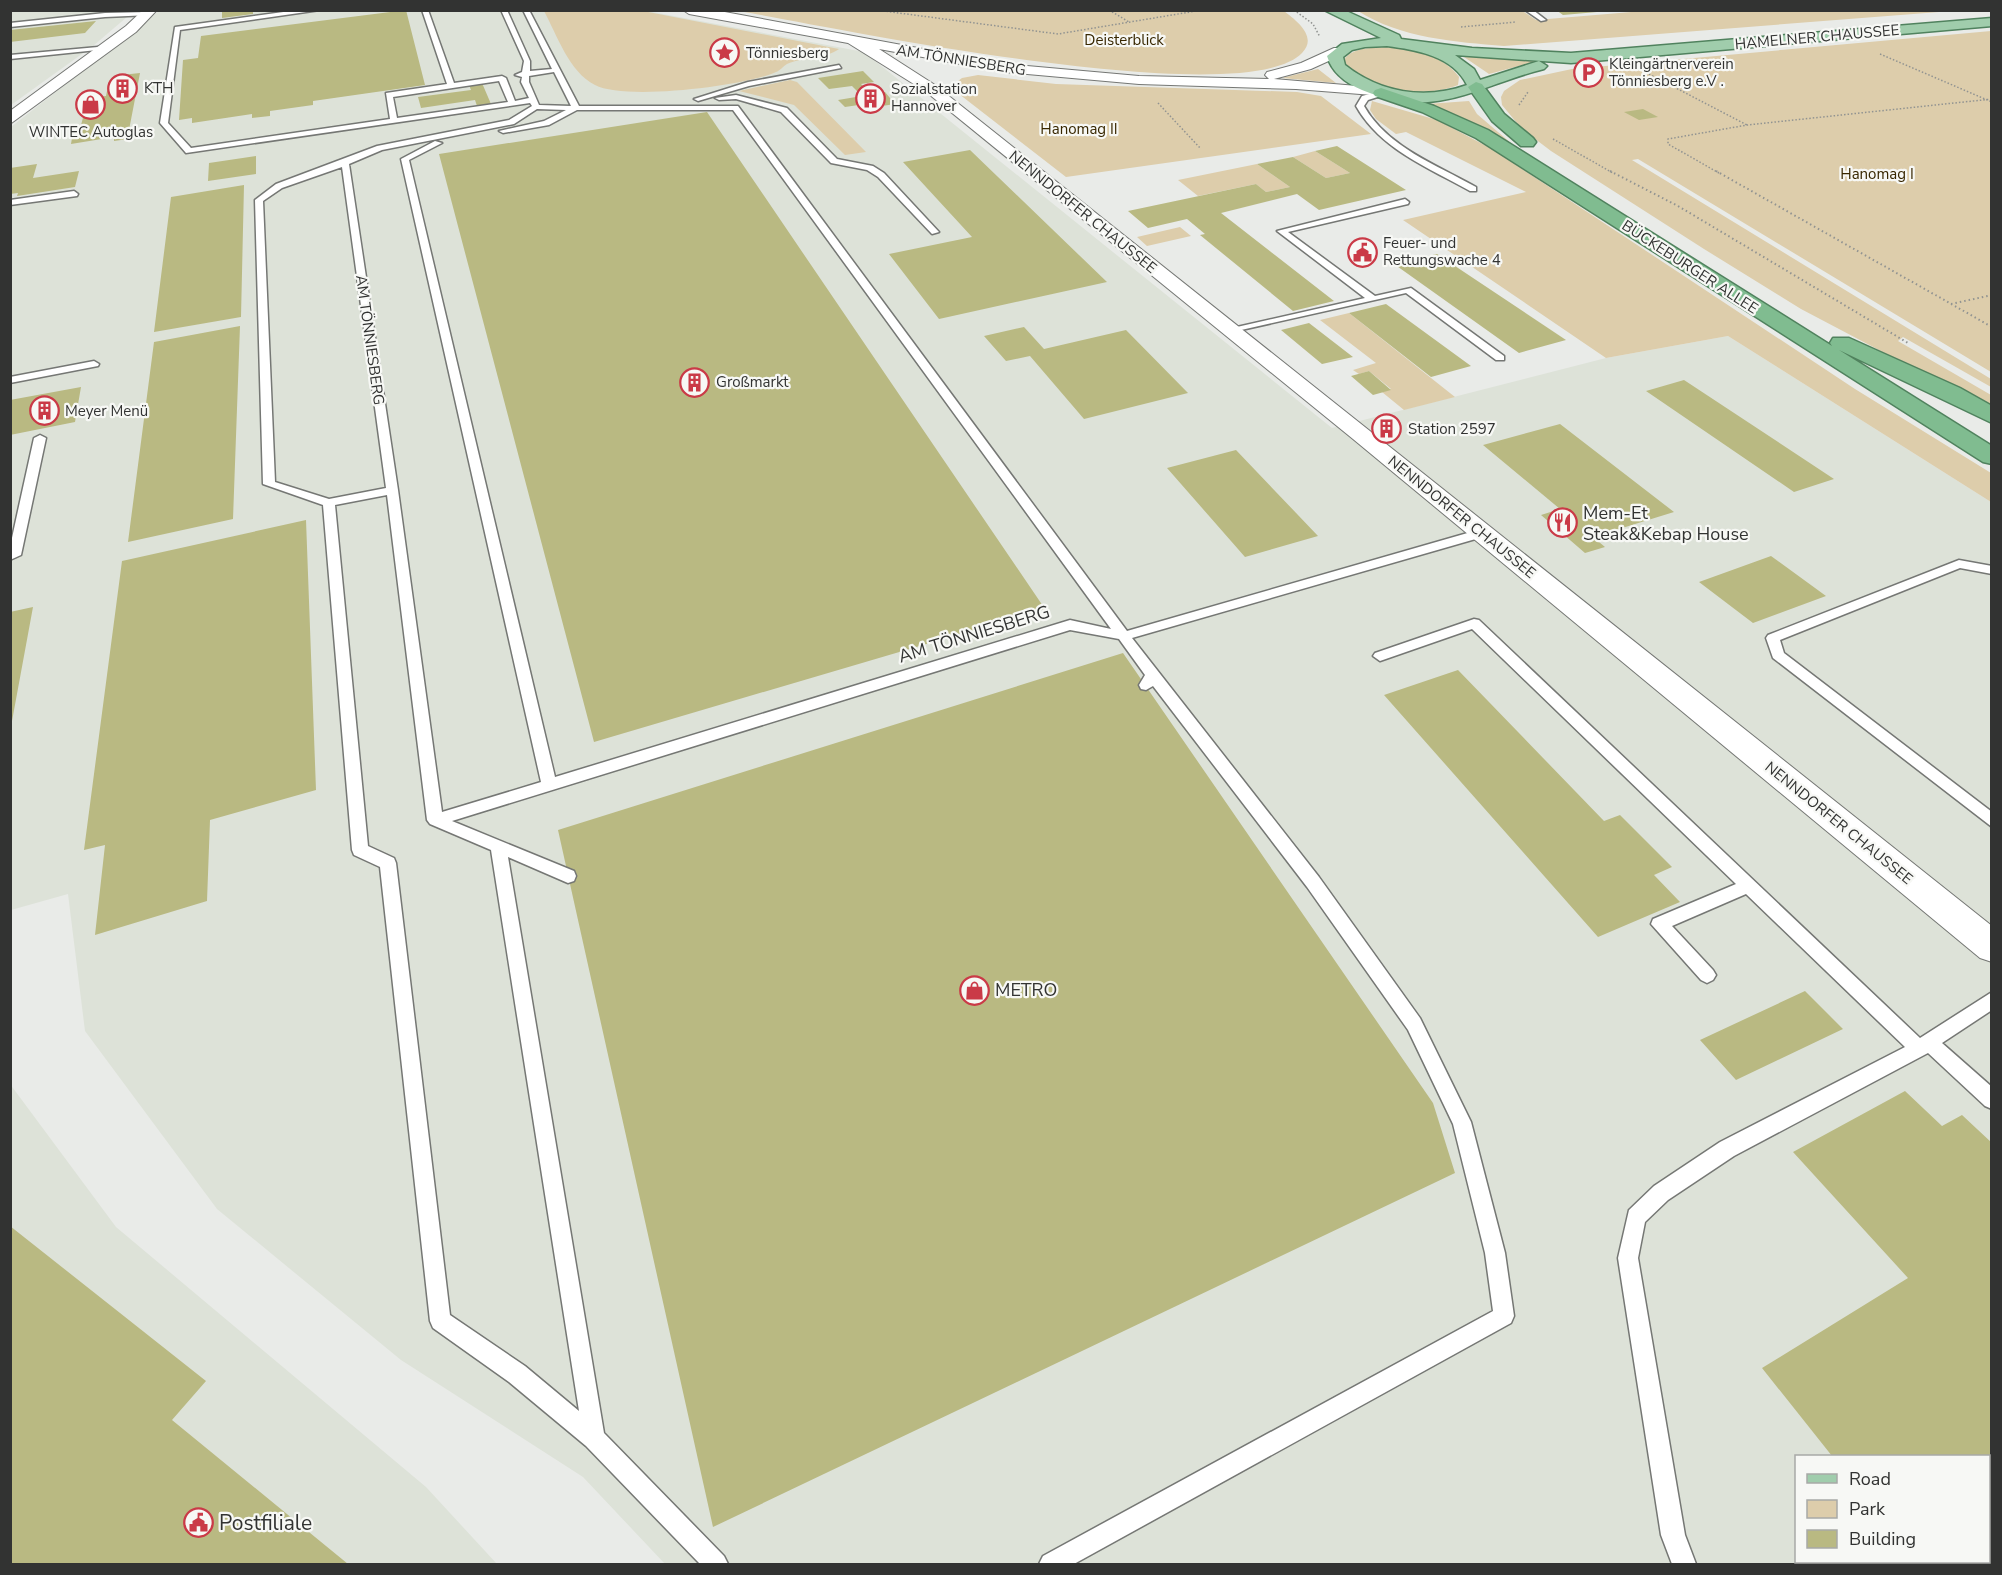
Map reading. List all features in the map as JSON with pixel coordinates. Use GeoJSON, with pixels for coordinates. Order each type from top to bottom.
{"type":"FeatureCollection","features":[{"type":"Feature","properties":{"kind":"highway","name":"BÜCKEBURGER ALLEE"},"geometry":{"type":"LineString","coordinates":[[1476,87],[1485,105],[1495,117],[1529,143],[1841,343],[1992,433]]}},
{"type":"Feature","properties":{"kind":"highway","name":"BÜCKEBURGER ALLEE"},"geometry":{"type":"LineString","coordinates":[[1381,93],[1439,114],[1482,134],[1992,458]]}},
{"type":"Feature","properties":{"kind":"highway"},"geometry":{"type":"LineString","coordinates":[[1841,343],[1952,393],[1992,416]]}},
{"type":"Feature","properties":{"kind":"main road"},"geometry":{"type":"LineString","coordinates":[[1331,10],[1364,27],[1446,56],[1468,69],[1476,87]]}},
{"type":"Feature","properties":{"kind":"main road","name":"HAMELNER CHAUSSEE"},"geometry":{"type":"LineString","coordinates":[[1415,46],[1472,54],[1571,58],[1992,22]]}},
{"type":"Feature","properties":{"kind":"main road"},"geometry":{"type":"LineString","coordinates":[[1325,37],[1339,51]]}},
{"type":"Feature","properties":{"kind":"main road"},"geometry":{"type":"LineString","coordinates":[[1339,51],[1368,44],[1415,46]]}},
{"type":"Feature","properties":{"kind":"main road"},"geometry":{"type":"LineString","coordinates":[[1339,51],[1334,62],[1338,68],[1381,93]]}},
{"type":"Feature","properties":{"kind":"main road","name":"HAMELNER CHAUSSEE"},"geometry":{"type":"LineString","coordinates":[[1381,93],[1432,97],[1450,95],[1506,75],[1571,58]]}},
{"type":"Feature","properties":{"kind":"street","name":"AM TÖNNIESBERG"},"geometry":{"type":"LineString","coordinates":[[689,10],[963,63],[1139,80],[1296,84],[1381,93]]}},
{"type":"Feature","properties":{"kind":"street"},"geometry":{"type":"LineString","coordinates":[[10,119],[150,12]]}},
{"type":"Feature","properties":{"kind":"street","name":"NENNDORFER CHAUSSEE"},"geometry":{"type":"LineString","coordinates":[[854,42],[935,79],[1232,331],[1992,947]]}},
{"type":"Feature","properties":{"kind":"street","name":"AM TÖNNIESBERG"},"geometry":{"type":"LineString","coordinates":[[1236,81],[1306,66],[1339,51]]}},
{"type":"Feature","properties":{"kind":"street"},"geometry":{"type":"LineString","coordinates":[[935,79],[963,63]]}},
{"type":"Feature","properties":{"kind":"lane"},"geometry":{"type":"LineString","coordinates":[[317,10],[177,28],[164,123],[189,150],[512,103],[578,102],[735,108],[1125,636],[1149,680],[1313,882],[1414,1024],[1462,1122],[1495,1253],[1504,1316],[1051,1564]]}},
{"type":"Feature","properties":{"kind":"lane"},"geometry":{"type":"LineString","coordinates":[[425,10],[451,85]]}},
{"type":"Feature","properties":{"kind":"lane"},"geometry":{"type":"LineString","coordinates":[[504,10],[527,61],[525,82],[535,104]]}},
{"type":"Feature","properties":{"kind":"lane"},"geometry":{"type":"LineString","coordinates":[[526,10],[570,95],[578,102]]}},
{"type":"Feature","properties":{"kind":"lane"},"geometry":{"type":"LineString","coordinates":[[1528,10],[1543,20]]}},
{"type":"Feature","properties":{"kind":"lane"},"geometry":{"type":"LineString","coordinates":[[10,25],[150,12]]}},
{"type":"Feature","properties":{"kind":"lane"},"geometry":{"type":"LineString","coordinates":[[10,57],[107,47]]}},
{"type":"Feature","properties":{"kind":"lane"},"geometry":{"type":"LineString","coordinates":[[698,99],[748,84],[839,68]]}},
{"type":"Feature","properties":{"kind":"lane"},"geometry":{"type":"LineString","coordinates":[[394,121],[389,95],[557,70]]}},
{"type":"Feature","properties":{"kind":"lane"},"geometry":{"type":"LineString","coordinates":[[502,78],[512,103]]}},
{"type":"Feature","properties":{"kind":"lane"},"geometry":{"type":"LineString","coordinates":[[1381,93],[1365,98],[1360,106],[1365,119],[1400,147],[1473,189]]}},
{"type":"Feature","properties":{"kind":"lane"},"geometry":{"type":"LineString","coordinates":[[590,99],[634,103],[736,97],[784,111],[834,161],[870,168],[882,175],[935,232]]}},
{"type":"Feature","properties":{"kind":"lane"},"geometry":{"type":"LineString","coordinates":[[549,785],[405,159],[433,144],[546,123],[578,102]]}},
{"type":"Feature","properties":{"kind":"lane"},"geometry":{"type":"LineString","coordinates":[[392,490],[329,503],[269,484],[259,200],[279,186],[380,148],[511,123],[535,104]]}},
{"type":"Feature","properties":{"kind":"lane","name":"AM TÖNNIESBERG"},"geometry":{"type":"LineString","coordinates":[[345,163],[392,490],[435,820],[1070,625],[1125,636],[1482,534]]}},
{"type":"Feature","properties":{"kind":"lane"},"geometry":{"type":"LineString","coordinates":[[10,203],[74,194]]}},
{"type":"Feature","properties":{"kind":"lane"},"geometry":{"type":"LineString","coordinates":[[1373,299],[1281,231],[1405,202]]}},
{"type":"Feature","properties":{"kind":"lane"},"geometry":{"type":"LineString","coordinates":[[1232,331],[1408,290],[1500,358]]}},
{"type":"Feature","properties":{"kind":"lane"},"geometry":{"type":"LineString","coordinates":[[10,380],[94,364]]}},
{"type":"Feature","properties":{"kind":"lane"},"geometry":{"type":"LineString","coordinates":[[10,556],[15,555],[40,438]]}},
{"type":"Feature","properties":{"kind":"lane"},"geometry":{"type":"LineString","coordinates":[[329,503],[360,850],[388,863],[440,1321],[517,1374],[594,1438],[716,1564]]}},
{"type":"Feature","properties":{"kind":"lane"},"geometry":{"type":"LineString","coordinates":[[1992,570],[1959,564],[1773,638],[1778,655],[1992,821]]}},
{"type":"Feature","properties":{"kind":"lane"},"geometry":{"type":"LineString","coordinates":[[1380,656],[1474,623],[1748,886],[1924,1046],[1992,1100]]}},
{"type":"Feature","properties":{"kind":"lane"},"geometry":{"type":"LineString","coordinates":[[435,820],[568,876]]}},
{"type":"Feature","properties":{"kind":"lane"},"geometry":{"type":"LineString","coordinates":[[498,847],[594,1438]]}},
{"type":"Feature","properties":{"kind":"lane"},"geometry":{"type":"LineString","coordinates":[[1707,975],[1659,924],[1748,886]]}},
{"type":"Feature","properties":{"kind":"lane"},"geometry":{"type":"LineString","coordinates":[[1684,1564],[1673,1535],[1628,1258],[1636,1217],[1661,1193],[1727,1149],[1924,1046],[1992,1000]]}},
{"type":"Feature","properties":{"kind":"path"},"geometry":{"type":"LineString","coordinates":[[876,10],[1058,34],[1203,10]]}},
{"type":"Feature","properties":{"kind":"path"},"geometry":{"type":"LineString","coordinates":[[891,13],[899,10]]}},
{"type":"Feature","properties":{"kind":"path"},"geometry":{"type":"LineString","coordinates":[[1109,10],[1130,22]]}},
{"type":"Feature","properties":{"kind":"path"},"geometry":{"type":"LineString","coordinates":[[1294,10],[1313,24],[1325,37]]}},
{"type":"Feature","properties":{"kind":"path"},"geometry":{"type":"LineString","coordinates":[[1452,27],[1543,20]]}},
{"type":"Feature","properties":{"kind":"path"},"geometry":{"type":"LineString","coordinates":[[1876,53],[1992,100]]}},
{"type":"Feature","properties":{"kind":"path"},"geometry":{"type":"LineString","coordinates":[[1646,72],[1747,125]]}},
{"type":"Feature","properties":{"kind":"path"},"geometry":{"type":"LineString","coordinates":[[1139,80],[1201,149]]}},
{"type":"Feature","properties":{"kind":"path"},"geometry":{"type":"LineString","coordinates":[[1518,108],[1528,91],[1525,87]]}},
{"type":"Feature","properties":{"kind":"path"},"geometry":{"type":"LineString","coordinates":[[1986,99],[1747,125],[1668,139],[1668,144],[1992,327]]}},
{"type":"Feature","properties":{"kind":"path"},"geometry":{"type":"LineString","coordinates":[[1547,134],[1578,155],[1678,206],[1913,345]]}},
{"type":"Feature","properties":{"kind":"path"},"geometry":{"type":"LineString","coordinates":[[1951,304],[1992,296]]}},
{"type":"Feature","properties":{"kind":"shaded area"},"geometry":{"type":"Polygon","coordinates":[[[11,11],[134,11],[93,46],[11,105],[11,11]]]}},
{"type":"Feature","properties":{"kind":"shaded area"},"geometry":{"type":"Polygon","coordinates":[[[159,11],[647,11],[864,52],[1332,428],[1606,358],[1728,336],[1991,502],[1991,1564],[665,1564],[583,1477],[401,1360],[217,1209],[85,1031],[68,894],[11,910],[11,127],[159,11]]]}},
{"type":"Feature","properties":{"kind":"shaded area"},"geometry":{"type":"Polygon","coordinates":[[[10,1084],[116,1227],[426,1487],[497,1564],[11,1564],[10,1084]]]}},
{"type":"Feature","properties":{"kind":"green space"},"geometry":{"type":"Polygon","coordinates":[[[1521,10],[1536,20],[1655,10],[1952,11],[1504,46],[1410,33],[1374,20],[1358,11],[1521,10]]]}},
{"type":"Feature","properties":{"kind":"green space"},"geometry":{"type":"Polygon","coordinates":[[[544,11],[643,11],[839,49],[827,55],[787,64],[779,71],[761,77],[739,82],[657,92],[610,90],[595,85],[578,71],[565,52],[544,11]]]}},
{"type":"Feature","properties":{"kind":"green space","name":"Deisterblick"},"geometry":{"type":"Polygon","coordinates":[[[739,11],[1284,11],[1304,30],[1308,41],[1302,53],[1265,69],[1202,74],[1122,71],[1033,61],[942,47],[739,11]]]}},
{"type":"Feature","properties":{"kind":"green space","name":"Hanomag I"},"geometry":{"type":"Polygon","coordinates":[[[1991,31],[1991,372],[1638,159],[1632,160],[1991,379],[1991,387],[1903,337],[1898,341],[1991,395],[1991,409],[1801,309],[1704,249],[1551,151],[1522,129],[1502,105],[1501,97],[1504,91],[1520,80],[1572,69],[1991,31]]]}},
{"type":"Feature","properties":{"kind":"green space"},"geometry":{"type":"Polygon","coordinates":[[[1386,47],[1406,49],[1436,58],[1453,69],[1459,77],[1458,85],[1430,91],[1396,90],[1364,80],[1352,71],[1344,60],[1357,50],[1386,47]]]}},
{"type":"Feature","properties":{"kind":"green space"},"geometry":{"type":"Polygon","coordinates":[[[1465,56],[1541,60],[1489,74],[1465,56]]]}},
{"type":"Feature","properties":{"kind":"green space"},"geometry":{"type":"Polygon","coordinates":[[[1318,69],[1336,83],[1282,78],[1318,69]]]}},
{"type":"Feature","properties":{"kind":"green space","name":"Hanomag II"},"geometry":{"type":"Polygon","coordinates":[[[978,75],[1056,84],[1297,92],[1321,96],[1371,134],[1066,177],[950,87],[962,78],[978,75]]]}},
{"type":"Feature","properties":{"kind":"green space"},"geometry":{"type":"Polygon","coordinates":[[[790,80],[797,82],[866,152],[845,155],[794,105],[739,91],[790,80]]]}},
{"type":"Feature","properties":{"kind":"green space"},"geometry":{"type":"Polygon","coordinates":[[[1372,101],[1437,120],[1492,149],[1855,389],[1991,473],[1991,502],[1728,336],[1606,358],[1403,220],[1526,192],[1406,132],[1396,134],[1376,119],[1370,110],[1372,101]]]}},
{"type":"Feature","properties":{"kind":"green space"},"geometry":{"type":"Polygon","coordinates":[[[1469,101],[1477,114],[1512,144],[1427,104],[1469,101]]]}},
{"type":"Feature","properties":{"kind":"green space"},"geometry":{"type":"Polygon","coordinates":[[[1315,151],[1350,173],[1326,178],[1293,157],[1315,151]]]}},
{"type":"Feature","properties":{"kind":"green space"},"geometry":{"type":"Polygon","coordinates":[[[1257,164],[1290,187],[1266,192],[1256,184],[1198,196],[1178,180],[1257,164]]]}},
{"type":"Feature","properties":{"kind":"green space"},"geometry":{"type":"Polygon","coordinates":[[[1180,227],[1191,236],[1147,246],[1137,237],[1180,227]]]}},
{"type":"Feature","properties":{"kind":"green space"},"geometry":{"type":"Polygon","coordinates":[[[1349,313],[1455,397],[1404,410],[1382,392],[1391,389],[1369,371],[1359,374],[1353,370],[1376,363],[1320,320],[1349,313]]]}},
{"type":"Feature","properties":{"kind":"building"},"geometry":{"type":"Polygon","coordinates":[[[222,10],[253,10],[253,14],[222,18],[222,10]]]}},
{"type":"Feature","properties":{"kind":"building"},"geometry":{"type":"Polygon","coordinates":[[[406,10],[425,85],[313,101],[313,105],[270,111],[270,116],[252,118],[252,114],[192,123],[192,118],[179,120],[183,60],[198,58],[201,36],[406,10]]]}},
{"type":"Feature","properties":{"kind":"building"},"geometry":{"type":"Polygon","coordinates":[[[1556,10],[1597,10],[1597,12],[1563,15],[1556,10]]]}},
{"type":"Feature","properties":{"kind":"building"},"geometry":{"type":"Polygon","coordinates":[[[96,21],[85,33],[10,42],[10,30],[96,21]]]}},
{"type":"Feature","properties":{"kind":"building"},"geometry":{"type":"Polygon","coordinates":[[[863,71],[874,82],[861,84],[871,94],[885,92],[895,104],[882,106],[879,102],[845,107],[838,100],[862,96],[852,86],[829,89],[818,78],[863,71]]]}},
{"type":"Feature","properties":{"kind":"building"},"geometry":{"type":"Polygon","coordinates":[[[140,73],[129,130],[137,129],[135,138],[114,141],[114,137],[71,144],[72,138],[78,137],[88,98],[106,96],[109,81],[121,75],[140,73]]]}},
{"type":"Feature","properties":{"kind":"building"},"geometry":{"type":"Polygon","coordinates":[[[482,83],[491,104],[477,106],[475,100],[421,108],[418,97],[471,90],[469,85],[482,83]]]}},
{"type":"Feature","properties":{"kind":"building"},"geometry":{"type":"Polygon","coordinates":[[[1643,109],[1658,117],[1639,120],[1624,112],[1643,109]]]}},
{"type":"Feature","properties":{"kind":"building","name":"Großmarkt"},"geometry":{"type":"Polygon","coordinates":[[[707,112],[1045,609],[594,742],[439,154],[707,112]]]}},
{"type":"Feature","properties":{"kind":"building"},"geometry":{"type":"Polygon","coordinates":[[[1337,146],[1406,190],[1319,210],[1297,194],[1221,213],[1334,301],[1293,311],[1200,235],[1205,234],[1187,219],[1148,228],[1128,211],[1256,184],[1266,192],[1290,187],[1257,164],[1293,157],[1326,178],[1350,173],[1315,151],[1337,146]]]}},
{"type":"Feature","properties":{"kind":"building"},"geometry":{"type":"Polygon","coordinates":[[[970,150],[1107,282],[939,319],[889,254],[972,237],[903,162],[970,150]]]}},
{"type":"Feature","properties":{"kind":"building"},"geometry":{"type":"Polygon","coordinates":[[[256,156],[256,174],[208,181],[209,163],[256,156]]]}},
{"type":"Feature","properties":{"kind":"building"},"geometry":{"type":"Polygon","coordinates":[[[37,164],[33,178],[79,171],[75,187],[17,196],[18,193],[10,194],[10,168],[37,164]]]}},
{"type":"Feature","properties":{"kind":"building"},"geometry":{"type":"Polygon","coordinates":[[[244,185],[241,317],[154,332],[171,197],[244,185]]]}},
{"type":"Feature","properties":{"kind":"building"},"geometry":{"type":"Polygon","coordinates":[[[1437,254],[1566,340],[1519,353],[1394,264],[1437,254]]]}},
{"type":"Feature","properties":{"kind":"building"},"geometry":{"type":"Polygon","coordinates":[[[1386,304],[1471,366],[1431,377],[1349,313],[1386,304]]]}},
{"type":"Feature","properties":{"kind":"building"},"geometry":{"type":"Polygon","coordinates":[[[1309,323],[1353,357],[1322,364],[1281,330],[1309,323]]]}},
{"type":"Feature","properties":{"kind":"building"},"geometry":{"type":"Polygon","coordinates":[[[240,326],[233,519],[128,542],[154,342],[240,326]]]}},
{"type":"Feature","properties":{"kind":"building"},"geometry":{"type":"Polygon","coordinates":[[[1024,327],[1044,349],[1126,330],[1188,393],[1084,419],[1030,356],[1006,361],[984,336],[1024,327]]]}},
{"type":"Feature","properties":{"kind":"building"},"geometry":{"type":"Polygon","coordinates":[[[1369,371],[1391,390],[1373,395],[1351,376],[1369,371]]]}},
{"type":"Feature","properties":{"kind":"building"},"geometry":{"type":"Polygon","coordinates":[[[1684,380],[1834,479],[1794,492],[1646,391],[1684,380]]]}},
{"type":"Feature","properties":{"kind":"building","name":"Meyer Menü"},"geometry":{"type":"Polygon","coordinates":[[[81,387],[75,422],[10,435],[10,400],[81,387]]]}},
{"type":"Feature","properties":{"kind":"building"},"geometry":{"type":"Polygon","coordinates":[[[1560,424],[1674,512],[1593,537],[1605,547],[1585,553],[1541,515],[1560,509],[1483,445],[1560,424]]]}},
{"type":"Feature","properties":{"kind":"building"},"geometry":{"type":"Polygon","coordinates":[[[1236,450],[1318,536],[1245,557],[1167,468],[1236,450]]]}},
{"type":"Feature","properties":{"kind":"building"},"geometry":{"type":"Polygon","coordinates":[[[306,520],[316,790],[210,820],[207,901],[95,935],[105,845],[84,850],[122,561],[306,520]]]}},
{"type":"Feature","properties":{"kind":"building"},"geometry":{"type":"Polygon","coordinates":[[[1771,556],[1826,596],[1753,623],[1699,582],[1771,556]]]}},
{"type":"Feature","properties":{"kind":"building"},"geometry":{"type":"Polygon","coordinates":[[[33,607],[12,721],[10,721],[10,612],[33,607]]]}},
{"type":"Feature","properties":{"kind":"building","name":"METRO"},"geometry":{"type":"Polygon","coordinates":[[[1123,653],[1433,1103],[1455,1173],[713,1527],[558,830],[1123,653]]]}},
{"type":"Feature","properties":{"kind":"building"},"geometry":{"type":"Polygon","coordinates":[[[1458,670],[1604,821],[1620,815],[1672,867],[1654,875],[1680,902],[1598,937],[1384,695],[1458,670]]]}},
{"type":"Feature","properties":{"kind":"building"},"geometry":{"type":"Polygon","coordinates":[[[1805,991],[1843,1029],[1736,1080],[1700,1040],[1805,991]]]}},
{"type":"Feature","properties":{"kind":"building"},"geometry":{"type":"Polygon","coordinates":[[[1905,1091],[1942,1126],[1962,1115],[1992,1143],[1992,1564],[1916,1563],[1990,1563],[1990,1455],[1831,1455],[1762,1368],[1908,1278],[1793,1152],[1905,1091]]]}},
{"type":"Feature","properties":{"kind":"building"},"geometry":{"type":"Polygon","coordinates":[[[10,1226],[206,1381],[172,1420],[348,1564],[10,1564],[10,1226]]]}},
{"type":"Feature","properties":{"kind":"place","name":"Tönniesberg"},"geometry":{"type":"Point","coordinates":[725,53]}},
{"type":"Feature","properties":{"kind":"place","name":"Kleingärtnerverein Tönniesberg e.V ."},"geometry":{"type":"Point","coordinates":[1588,73]}},
{"type":"Feature","properties":{"kind":"place","name":"KTH"},"geometry":{"type":"Point","coordinates":[123,88]}},
{"type":"Feature","properties":{"kind":"place","name":"Sozialstation Hannover"},"geometry":{"type":"Point","coordinates":[870,98]}},
{"type":"Feature","properties":{"kind":"place","name":"WINTEC Autoglas"},"geometry":{"type":"Point","coordinates":[91,105]}},
{"type":"Feature","properties":{"kind":"place","name":"Feuer- und Rettungswache 4"},"geometry":{"type":"Point","coordinates":[1362,252]}},
{"type":"Feature","properties":{"kind":"place","name":"Großmarkt"},"geometry":{"type":"Point","coordinates":[695,382]}},
{"type":"Feature","properties":{"kind":"place","name":"Meyer Menü"},"geometry":{"type":"Point","coordinates":[44,411]}},
{"type":"Feature","properties":{"kind":"place","name":"Station 2597"},"geometry":{"type":"Point","coordinates":[1387,429]}},
{"type":"Feature","properties":{"kind":"place","name":"Mem-Et Steak&Kebap House"},"geometry":{"type":"Point","coordinates":[1562,523]}},
{"type":"Feature","properties":{"kind":"place","name":"METRO"},"geometry":{"type":"Point","coordinates":[974,990]}},
{"type":"Feature","properties":{"kind":"place","name":"Postfiliale"},"geometry":{"type":"Point","coordinates":[198,1523]}}]}
